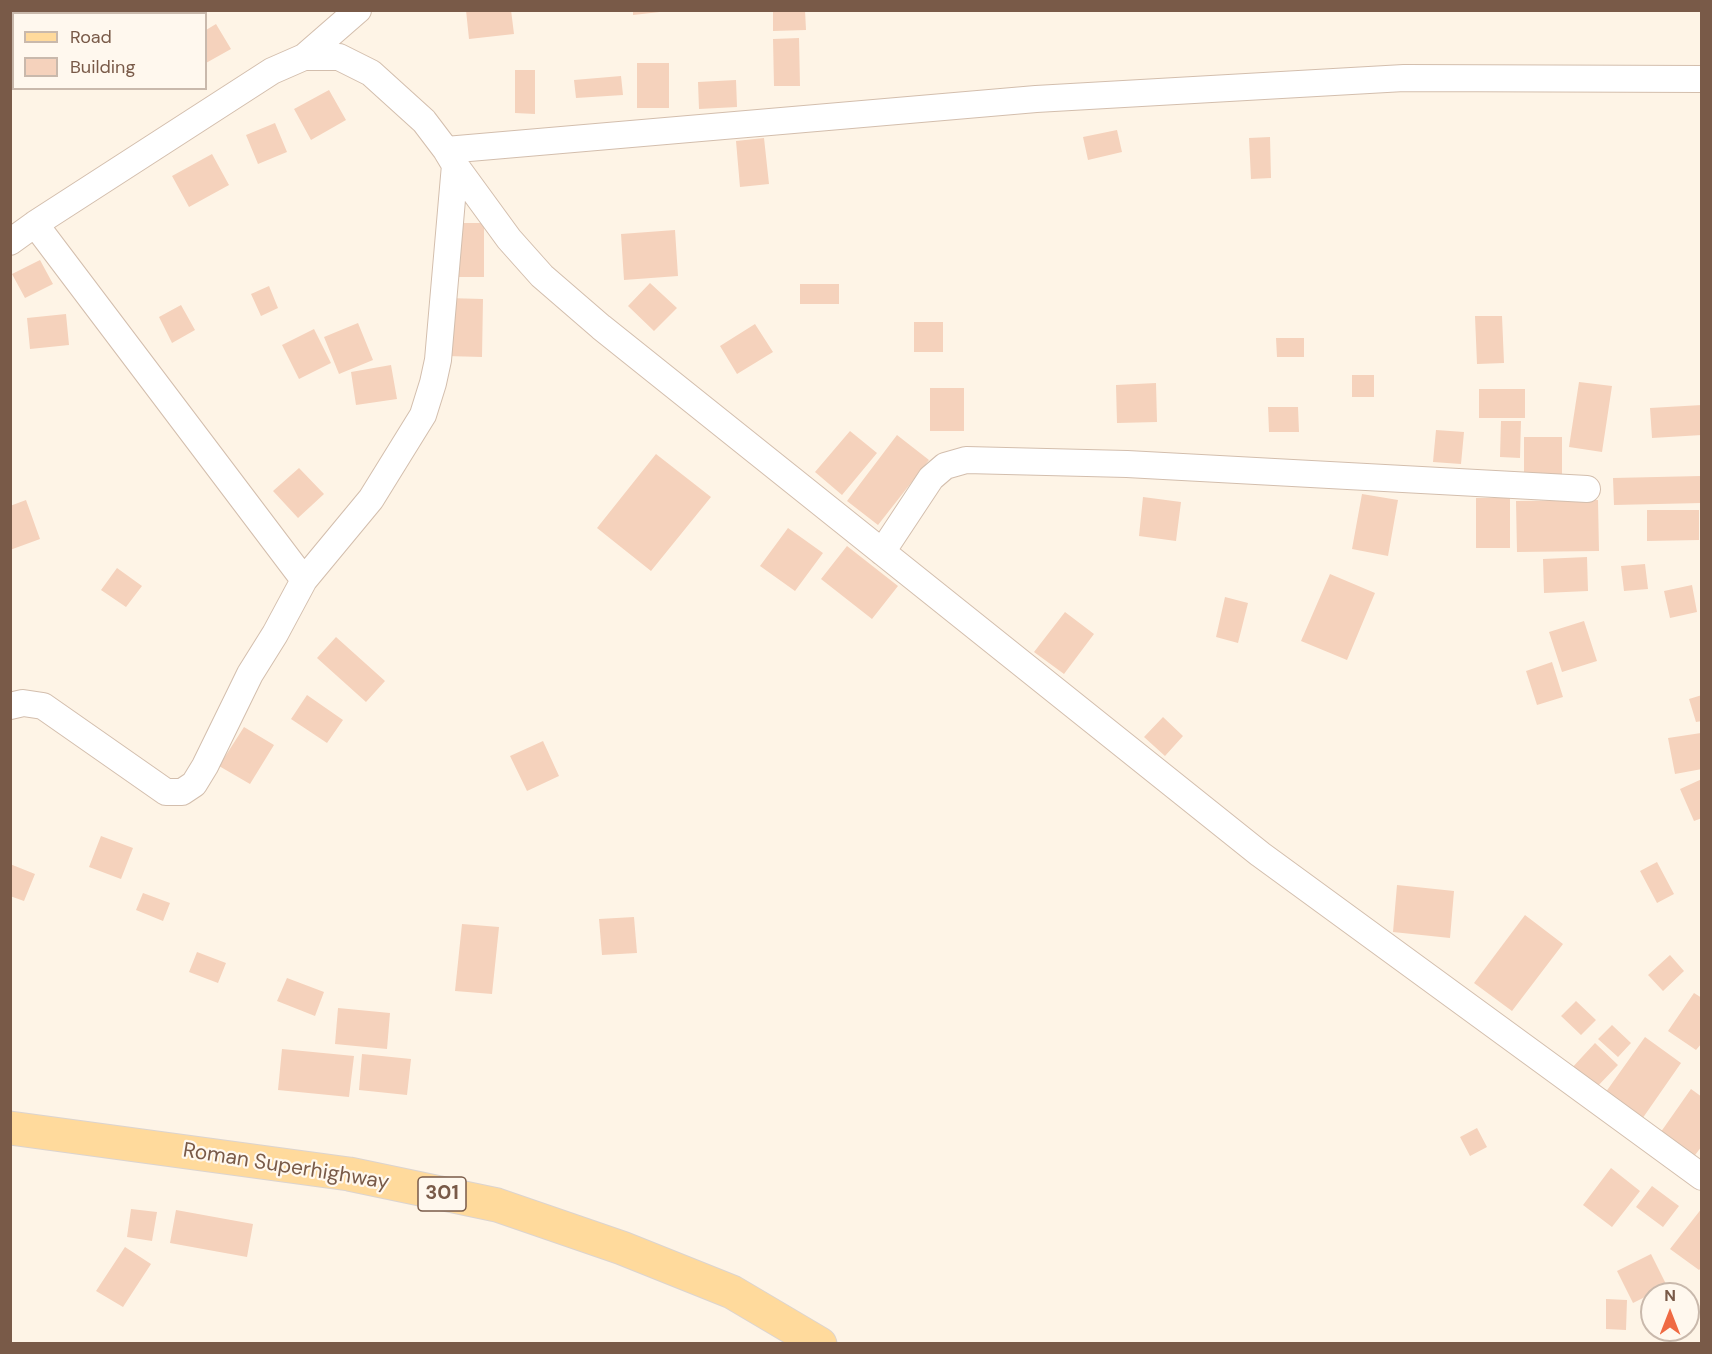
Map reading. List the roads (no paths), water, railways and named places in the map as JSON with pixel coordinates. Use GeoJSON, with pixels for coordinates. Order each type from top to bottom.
{"type":"FeatureCollection","features":[{"type":"Feature","properties":{"kind":"main road","name":"Roman Superhighway"},"geometry":{"type":"LineString","coordinates":[[10,1128],[349,1174],[497,1205],[622,1248],[732,1292],[820,1344]]}},
{"type":"Feature","properties":{"kind":"street"},"geometry":{"type":"LineString","coordinates":[[10,242],[272,71],[304,57],[358,10]]}},
{"type":"Feature","properties":{"kind":"street"},"geometry":{"type":"LineString","coordinates":[[304,57],[339,57],[371,73],[424,121],[509,239],[542,276],[601,327],[1260,854],[1701,1177]]}},
{"type":"Feature","properties":{"kind":"street"},"geometry":{"type":"LineString","coordinates":[[450,157],[1036,99],[1404,78],[1701,79]]}},
{"type":"Feature","properties":{"kind":"street"},"geometry":{"type":"LineString","coordinates":[[10,706],[23,703],[43,706],[166,792],[182,792],[194,784],[250,674],[304,580],[371,499],[423,415],[434,383],[438,360],[450,157]]}},
{"type":"Feature","properties":{"kind":"street"},"geometry":{"type":"LineString","coordinates":[[35,224],[304,580]]}},
{"type":"Feature","properties":{"kind":"street"},"geometry":{"type":"LineString","coordinates":[[882,552],[931,478],[945,466],[966,460],[1127,464],[1587,489]]}}]}
